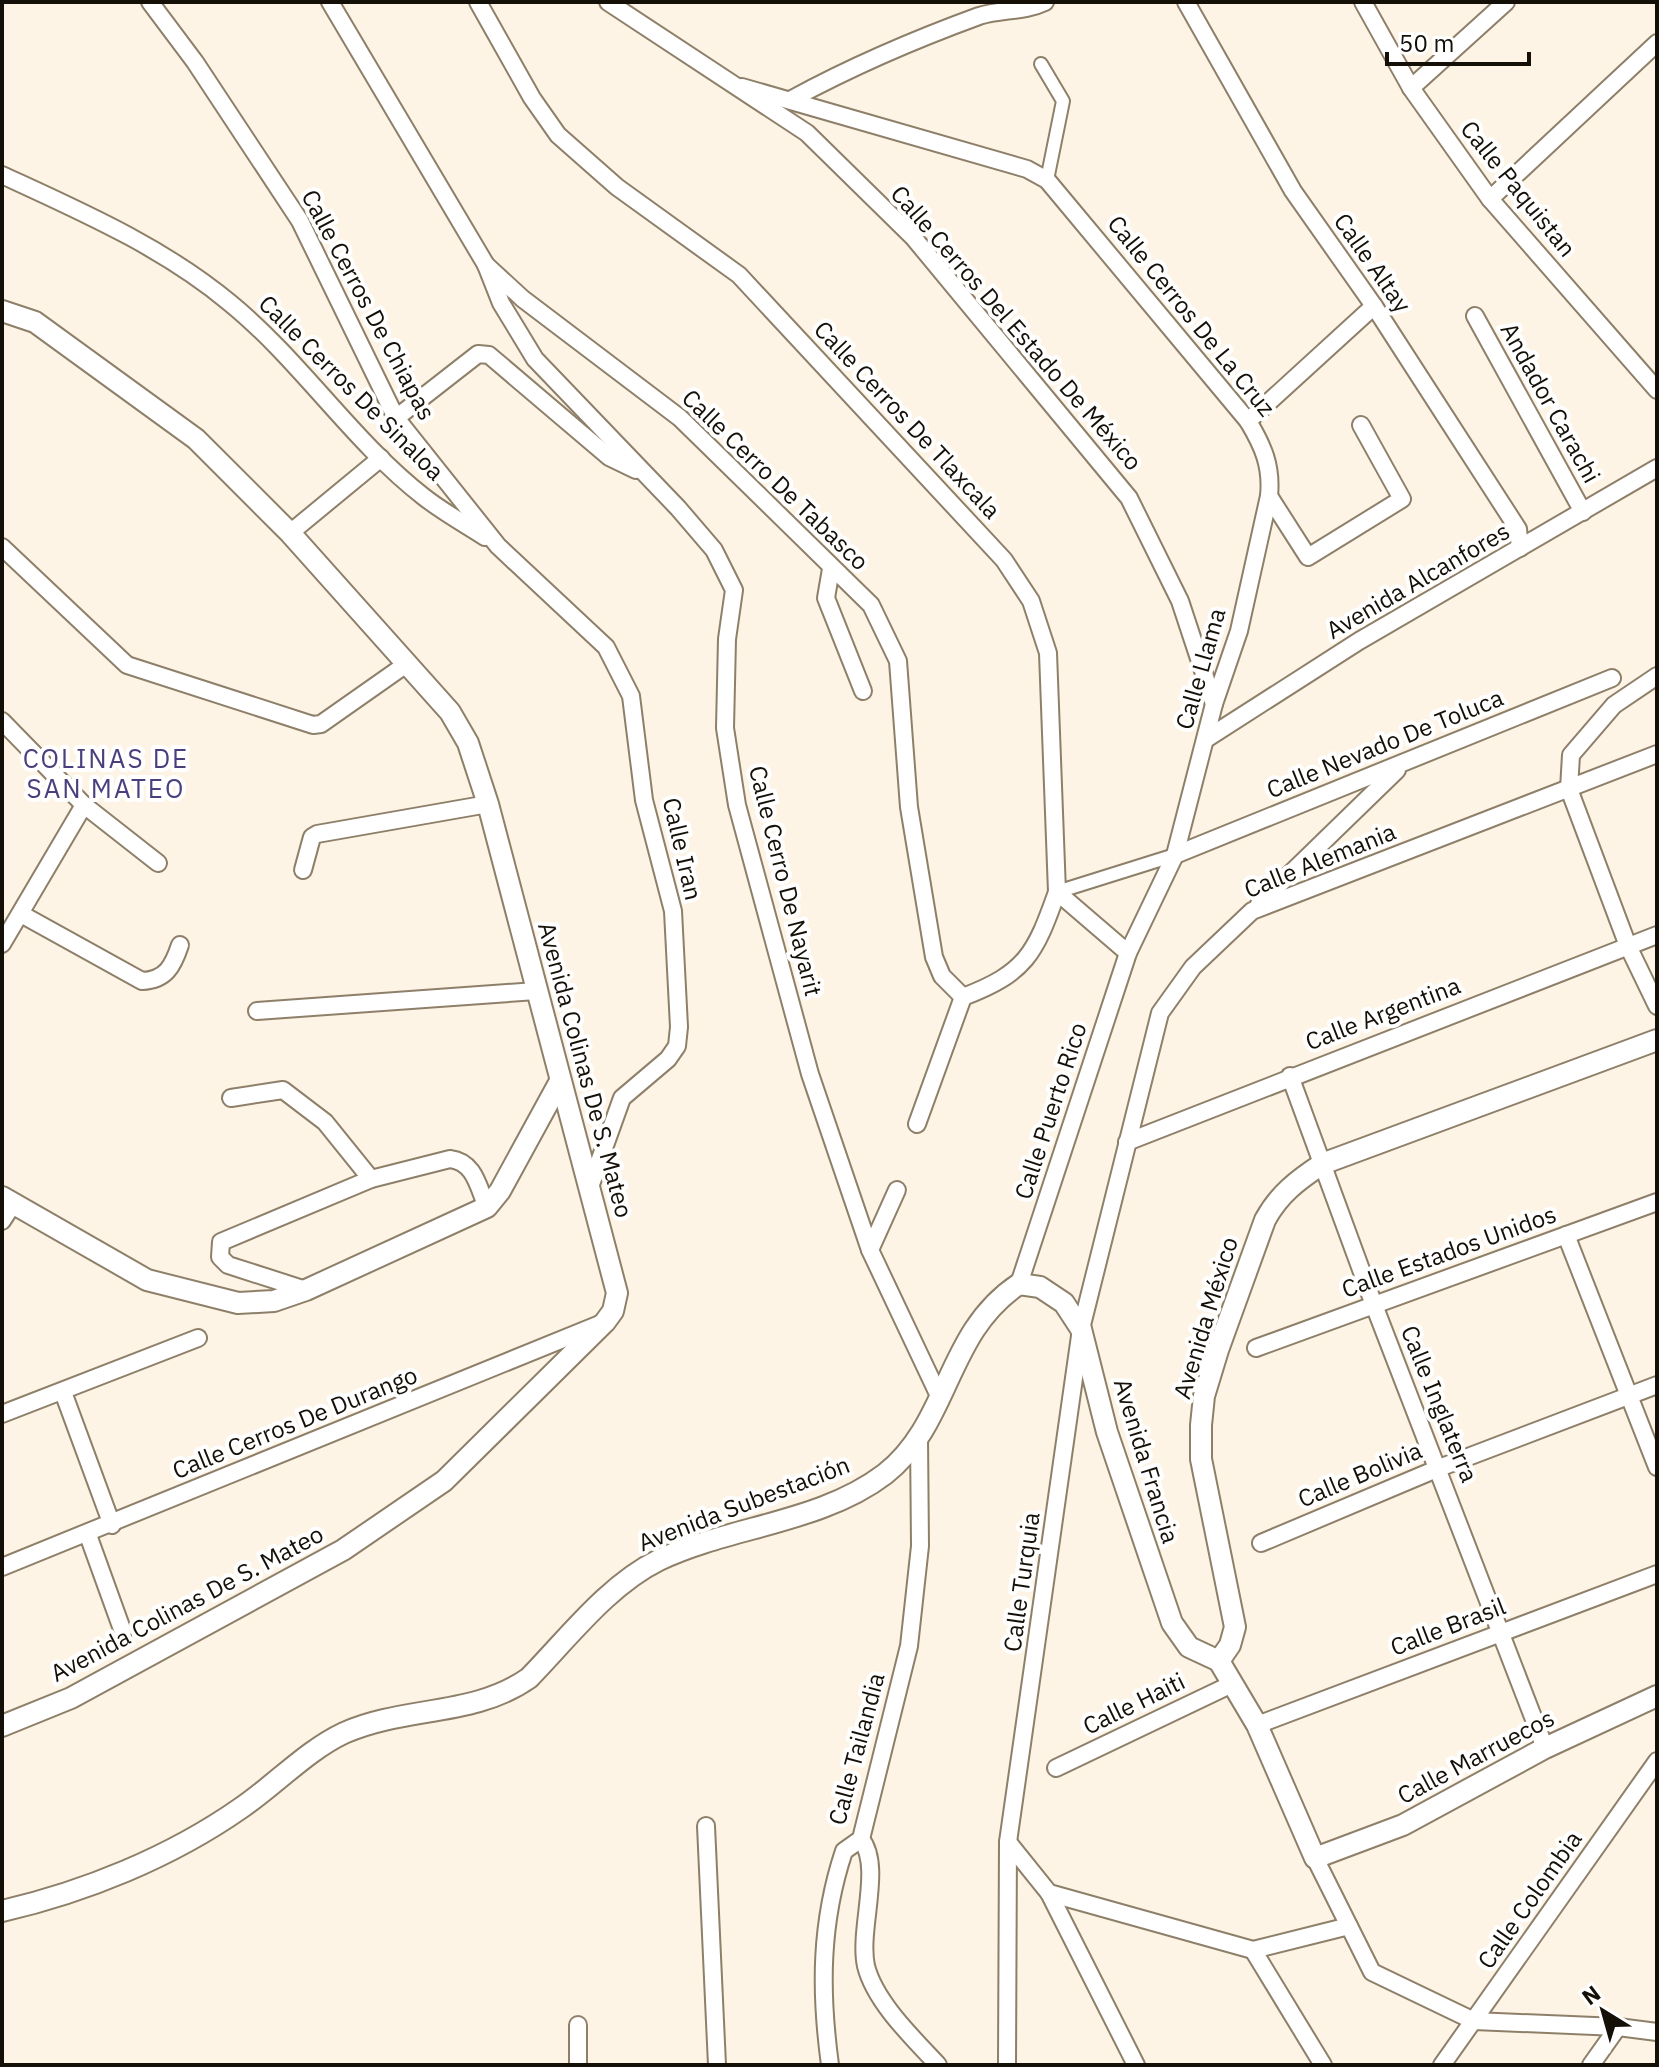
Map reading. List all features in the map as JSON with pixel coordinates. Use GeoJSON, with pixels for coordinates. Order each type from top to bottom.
{"type":"FeatureCollection","features":[{"type":"Feature","properties":{"kind":"street","name":"Calle Cerros De Chiapas"},"geometry":{"type":"LineString","coordinates":[[150,2],[195,62],[300,221],[396,418],[498,546]]}},
{"type":"Feature","properties":{"kind":"street","name":"Calle Cerro De Tabasco"},"geometry":{"type":"LineString","coordinates":[[330,2],[486,265],[523,299],[680,418],[871,605],[898,661],[904,700],[909,807],[934,957],[942,976],[963,997]]}},
{"type":"Feature","properties":{"kind":"street","name":"Calle Cerros De Tlaxcala"},"geometry":{"type":"LineString","coordinates":[[478,2],[532,98],[558,135],[617,187],[739,275],[1004,560],[1031,601],[1048,653],[1057,892]]}},
{"type":"Feature","properties":{"kind":"street","name":"Calle Cerros Del Estado De México"},"geometry":{"type":"LineString","coordinates":[[608,2],[742,87],[807,133],[913,237],[1129,498],[1180,601],[1214,704]]}},
{"type":"Feature","properties":{"kind":"street"},"geometry":{"type":"LineString","coordinates":[[792,99],[824,81],[983,15],[1027,10],[1045,2]]}},
{"type":"Feature","properties":{"kind":"street","name":"Calle Altay"},"geometry":{"type":"LineString","coordinates":[[1186,2],[1293,191],[1374,306],[1518,529],[1520,548]]}},
{"type":"Feature","properties":{"kind":"street","name":"Calle Paquistan"},"geometry":{"type":"LineString","coordinates":[[1363,2],[1411,88],[1490,199],[1657,390]]}},
{"type":"Feature","properties":{"kind":"street"},"geometry":{"type":"LineString","coordinates":[[1411,88],[1506,2]]}},
{"type":"Feature","properties":{"kind":"street"},"geometry":{"type":"LineString","coordinates":[[1490,199],[1657,43]]}},
{"type":"Feature","properties":{"kind":"street"},"geometry":{"type":"LineString","coordinates":[[1041,64],[1063,101],[1047,180]]}},
{"type":"Feature","properties":{"kind":"street","name":"Calle Cerros De La Cruz"},"geometry":{"type":"LineString","coordinates":[[742,87],[1027,169],[1047,180],[1248,421],[1267,456],[1271,476],[1269,496]]}},
{"type":"Feature","properties":{"kind":"street","name":"Calle Cerros De Sinaloa"},"geometry":{"type":"LineString","coordinates":[[2,175],[120,230],[229,302],[299,367],[381,458],[424,497],[498,546]]}},
{"type":"Feature","properties":{"kind":"street","name":"Calle Cerro De Nayarit"},"geometry":{"type":"LineString","coordinates":[[486,265],[501,303],[535,359],[714,550],[734,590],[727,639],[725,728],[737,805],[810,1074],[870,1250]]}},
{"type":"Feature","properties":{"kind":"street"},"geometry":{"type":"LineString","coordinates":[[1248,421],[1374,306]]}},
{"type":"Feature","properties":{"kind":"street","name":"Avenida Colinas De S. Mateo"},"geometry":{"type":"LineString","coordinates":[[2,311],[35,322],[175,422],[290,533],[450,712],[468,743],[488,804],[559,1083],[617,1293],[613,1311],[605,1322],[444,1481],[343,1550],[71,1698],[2,1726]]}},
{"type":"Feature","properties":{"kind":"street","name":"Andador Carachi"},"geometry":{"type":"LineString","coordinates":[[1475,316],[1583,512]]}},
{"type":"Feature","properties":{"kind":"street"},"geometry":{"type":"LineString","coordinates":[[396,418],[478,354],[489,355],[609,457],[645,474]]}},
{"type":"Feature","properties":{"kind":"street"},"geometry":{"type":"LineString","coordinates":[[1269,496],[1308,557],[1402,499],[1361,425]]}},
{"type":"Feature","properties":{"kind":"street"},"geometry":{"type":"LineString","coordinates":[[290,533],[381,458]]}},
{"type":"Feature","properties":{"kind":"street","name":"Avenida Alcanfores"},"geometry":{"type":"LineString","coordinates":[[1206,739],[1359,641],[1657,468]]}},
{"type":"Feature","properties":{"kind":"street","name":"Calle Llama"},"geometry":{"type":"LineString","coordinates":[[1175,855],[1214,704],[1239,631],[1269,496]]}},
{"type":"Feature","properties":{"kind":"street","name":"Calle Iran"},"geometry":{"type":"LineString","coordinates":[[498,546],[606,647],[618,666],[631,696],[644,800],[673,911],[679,1027],[677,1046],[668,1059],[622,1098],[590,1187]]}},
{"type":"Feature","properties":{"kind":"street"},"geometry":{"type":"LineString","coordinates":[[2,547],[127,665],[313,725],[321,724],[405,665]]}},
{"type":"Feature","properties":{"kind":"street"},"geometry":{"type":"LineString","coordinates":[[831,569],[826,598],[863,691]]}},
{"type":"Feature","properties":{"kind":"street"},"geometry":{"type":"LineString","coordinates":[[1657,676],[1614,705],[1571,755],[1569,789],[1628,946],[1657,1006]]}},
{"type":"Feature","properties":{"kind":"street","name":"Calle Nevado De Toluca"},"geometry":{"type":"LineString","coordinates":[[1175,855],[1612,678]]}},
{"type":"Feature","properties":{"kind":"street"},"geometry":{"type":"LineString","coordinates":[[2,721],[84,805],[158,863]]}},
{"type":"Feature","properties":{"kind":"street","name":"Calle Alemania"},"geometry":{"type":"LineString","coordinates":[[1081,1329],[1160,1013],[1193,967],[1252,911],[1657,754]]}},
{"type":"Feature","properties":{"kind":"street"},"geometry":{"type":"LineString","coordinates":[[1252,911],[1405,762]]}},
{"type":"Feature","properties":{"kind":"street"},"geometry":{"type":"LineString","coordinates":[[303,870],[312,837],[317,834],[488,804]]}},
{"type":"Feature","properties":{"kind":"street"},"geometry":{"type":"LineString","coordinates":[[2,944],[84,805]]}},
{"type":"Feature","properties":{"kind":"street"},"geometry":{"type":"LineString","coordinates":[[1057,892],[1175,855]]}},
{"type":"Feature","properties":{"kind":"street"},"geometry":{"type":"LineString","coordinates":[[1057,892],[1128,953],[1175,855]]}},
{"type":"Feature","properties":{"kind":"street"},"geometry":{"type":"LineString","coordinates":[[917,1124],[963,997],[1000,983],[1024,963],[1042,935],[1057,892]]}},
{"type":"Feature","properties":{"kind":"street"},"geometry":{"type":"LineString","coordinates":[[21,914],[142,981],[157,981],[173,967],[180,945]]}},
{"type":"Feature","properties":{"kind":"street","name":"Calle Argentina"},"geometry":{"type":"LineString","coordinates":[[1127,1142],[1657,935]]}},
{"type":"Feature","properties":{"kind":"street","name":"Calle Puerto Rico"},"geometry":{"type":"LineString","coordinates":[[1019,1284],[1128,953]]}},
{"type":"Feature","properties":{"kind":"street"},"geometry":{"type":"LineString","coordinates":[[257,1011],[536,991]]}},
{"type":"Feature","properties":{"kind":"street","name":"Avenida México"},"geometry":{"type":"LineString","coordinates":[[1219,1661],[1230,1645],[1235,1627],[1201,1459],[1204,1396],[1265,1220],[1290,1186],[1322,1164],[1657,1040]]}},
{"type":"Feature","properties":{"kind":"street","name":"Calle Inglaterra"},"geometry":{"type":"LineString","coordinates":[[1290,1076],[1374,1305],[1545,1748]]}},
{"type":"Feature","properties":{"kind":"street"},"geometry":{"type":"LineString","coordinates":[[6,1208],[147,1280],[238,1303],[274,1301],[306,1290],[487,1207],[500,1191],[559,1083]]}},
{"type":"Feature","properties":{"kind":"street"},"geometry":{"type":"LineString","coordinates":[[231,1098],[283,1090],[325,1122],[371,1179]]}},
{"type":"Feature","properties":{"kind":"street"},"geometry":{"type":"LineString","coordinates":[[306,1290],[228,1265],[220,1257],[221,1242],[371,1179],[450,1159],[461,1160],[471,1168],[487,1207]]}},
{"type":"Feature","properties":{"kind":"street"},"geometry":{"type":"LineString","coordinates":[[897,1190],[870,1250],[940,1398]]}},
{"type":"Feature","properties":{"kind":"street","name":"Calle Estados Unidos"},"geometry":{"type":"LineString","coordinates":[[1256,1348],[1657,1202]]}},
{"type":"Feature","properties":{"kind":"street"},"geometry":{"type":"LineString","coordinates":[[1566,1235],[1657,1467]]}},
{"type":"Feature","properties":{"kind":"street","name":"Avenida Francia"},"geometry":{"type":"LineString","coordinates":[[1019,1284],[1040,1287],[1064,1303],[1081,1329],[1107,1432],[1172,1623],[1189,1647],[1219,1661]]}},
{"type":"Feature","properties":{"kind":"street","name":"Avenida Subestación"},"geometry":{"type":"LineString","coordinates":[[2,1911],[44,1901],[147,1861],[239,1810],[344,1733],[486,1701],[509,1692],[529,1678],[638,1571],[662,1559],[840,1499],[885,1474],[919,1437],[978,1321],[995,1300],[1019,1284]]}},
{"type":"Feature","properties":{"kind":"street","name":"Calle Cerros De Durango"},"geometry":{"type":"LineString","coordinates":[[2,1567],[88,1535],[605,1322]]}},
{"type":"Feature","properties":{"kind":"street","name":"Calle Turquia"},"geometry":{"type":"LineString","coordinates":[[1007,2065],[1008,1842],[1081,1329]]}},
{"type":"Feature","properties":{"kind":"street"},"geometry":{"type":"LineString","coordinates":[[2,1414],[198,1338]]}},
{"type":"Feature","properties":{"kind":"street","name":"Calle Bolivia"},"geometry":{"type":"LineString","coordinates":[[1261,1543],[1439,1468],[1657,1385]]}},
{"type":"Feature","properties":{"kind":"street"},"geometry":{"type":"LineString","coordinates":[[63,1392],[112,1525]]}},
{"type":"Feature","properties":{"kind":"street","name":"Calle Tailandia"},"geometry":{"type":"LineString","coordinates":[[830,2065],[822,2005],[826,1928],[844,1851],[861,1839],[879,1777],[909,1646],[920,1546],[919,1437]]}},
{"type":"Feature","properties":{"kind":"street"},"geometry":{"type":"LineString","coordinates":[[88,1535],[123,1632]]}},
{"type":"Feature","properties":{"kind":"street","name":"Calle Brasil"},"geometry":{"type":"LineString","coordinates":[[1257,1725],[1657,1574]]}},
{"type":"Feature","properties":{"kind":"street"},"geometry":{"type":"LineString","coordinates":[[1219,1661],[1257,1725],[1315,1858],[1372,1972],[1474,2021],[1618,2027],[1657,2032]]}},
{"type":"Feature","properties":{"kind":"street","name":"Calle Haiti"},"geometry":{"type":"LineString","coordinates":[[1056,1768],[1232,1684]]}},
{"type":"Feature","properties":{"kind":"street","name":"Calle Marruecos"},"geometry":{"type":"LineString","coordinates":[[1315,1858],[1403,1825],[1545,1748],[1657,1696]]}},
{"type":"Feature","properties":{"kind":"street","name":"Calle Colombia"},"geometry":{"type":"LineString","coordinates":[[1442,2065],[1657,1761]]}},
{"type":"Feature","properties":{"kind":"street"},"geometry":{"type":"LineString","coordinates":[[706,1826],[717,2065]]}},
{"type":"Feature","properties":{"kind":"street"},"geometry":{"type":"LineString","coordinates":[[861,1839],[870,1855],[863,1943],[867,1969],[910,2035],[938,2065]]}},
{"type":"Feature","properties":{"kind":"street"},"geometry":{"type":"LineString","coordinates":[[1008,1842],[1049,1893],[1136,2065]]}},
{"type":"Feature","properties":{"kind":"street"},"geometry":{"type":"LineString","coordinates":[[1049,1893],[1253,1950],[1349,1926]]}},
{"type":"Feature","properties":{"kind":"street"},"geometry":{"type":"LineString","coordinates":[[1253,1950],[1323,2065]]}},
{"type":"Feature","properties":{"kind":"street"},"geometry":{"type":"LineString","coordinates":[[578,2025],[578,2065]]}},
{"type":"Feature","properties":{"kind":"street"},"geometry":{"type":"LineString","coordinates":[[1591,2065],[1618,2027]]}},
{"type":"Feature","properties":{"kind":"district","name":"COLINAS DE SAN MATEO"},"geometry":{"type":"Point","coordinates":[106,774]}}]}
